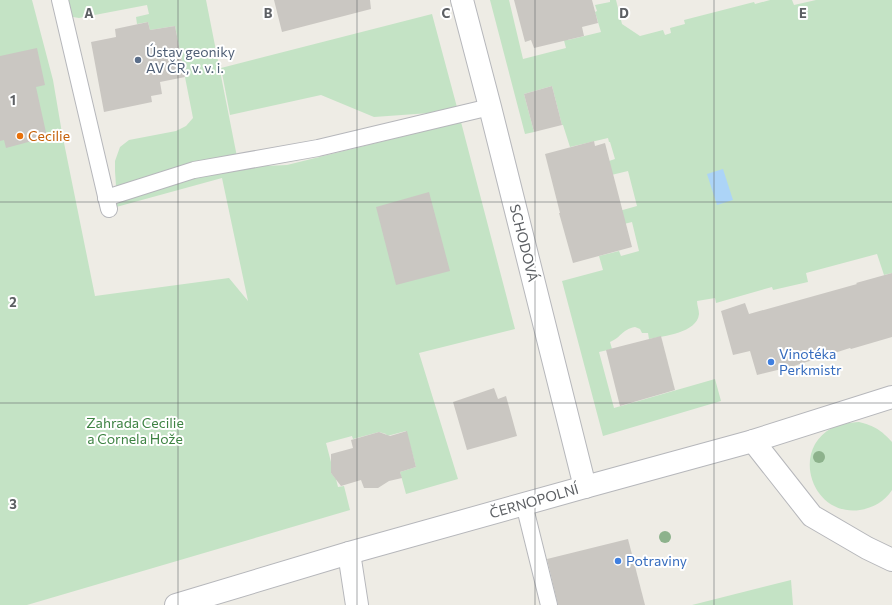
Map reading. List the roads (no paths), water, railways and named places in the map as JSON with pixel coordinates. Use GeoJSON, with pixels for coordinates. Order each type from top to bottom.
{"type":"FeatureCollection","features":[{"type":"Feature","properties":{"kind":"street","name":"SCHODOVÁ"},"geometry":{"type":"LineString","coordinates":[[462,0],[585,487]]}},
{"type":"Feature","properties":{"kind":"street","name":"ČERNOPOLNÍ"},"geometry":{"type":"LineString","coordinates":[[176,605],[349,553],[753,442],[892,397]]}},
{"type":"Feature","properties":{"kind":"street"},"geometry":{"type":"LineString","coordinates":[[753,442],[812,516],[867,548],[892,560]]}},
{"type":"Feature","properties":{"kind":"street"},"geometry":{"type":"LineString","coordinates":[[349,553],[357,605]]}},
{"type":"Feature","properties":{"kind":"lane"},"geometry":{"type":"LineString","coordinates":[[60,0],[108,204],[194,170],[318,148],[490,107]]}},
{"type":"Feature","properties":{"kind":"lane"},"geometry":{"type":"LineString","coordinates":[[524,504],[549,605]]}},
{"type":"Feature","properties":{"kind":"water"},"geometry":{"type":"Polygon","coordinates":[[[723,169],[733,200],[717,205],[707,174],[723,169]]]}},
{"type":"Feature","properties":{"kind":"place","name":"Ústav geoniky AV ČR, v. v. i."},"geometry":{"type":"Point","coordinates":[138,60]}},
{"type":"Feature","properties":{"kind":"place","name":"Cecilie"},"geometry":{"type":"Point","coordinates":[20,136]}},
{"type":"Feature","properties":{"kind":"place","name":"Vinotéka Perkmistr"},"geometry":{"type":"Point","coordinates":[771,362]}},
{"type":"Feature","properties":{"kind":"place","name":"Potraviny"},"geometry":{"type":"Point","coordinates":[618,561]}},
{"type":"Feature","properties":{"kind":"park label","name":"Zahrada Cecilie a Cornela Hože"},"geometry":{"type":"Point","coordinates":[135,432]}}]}
